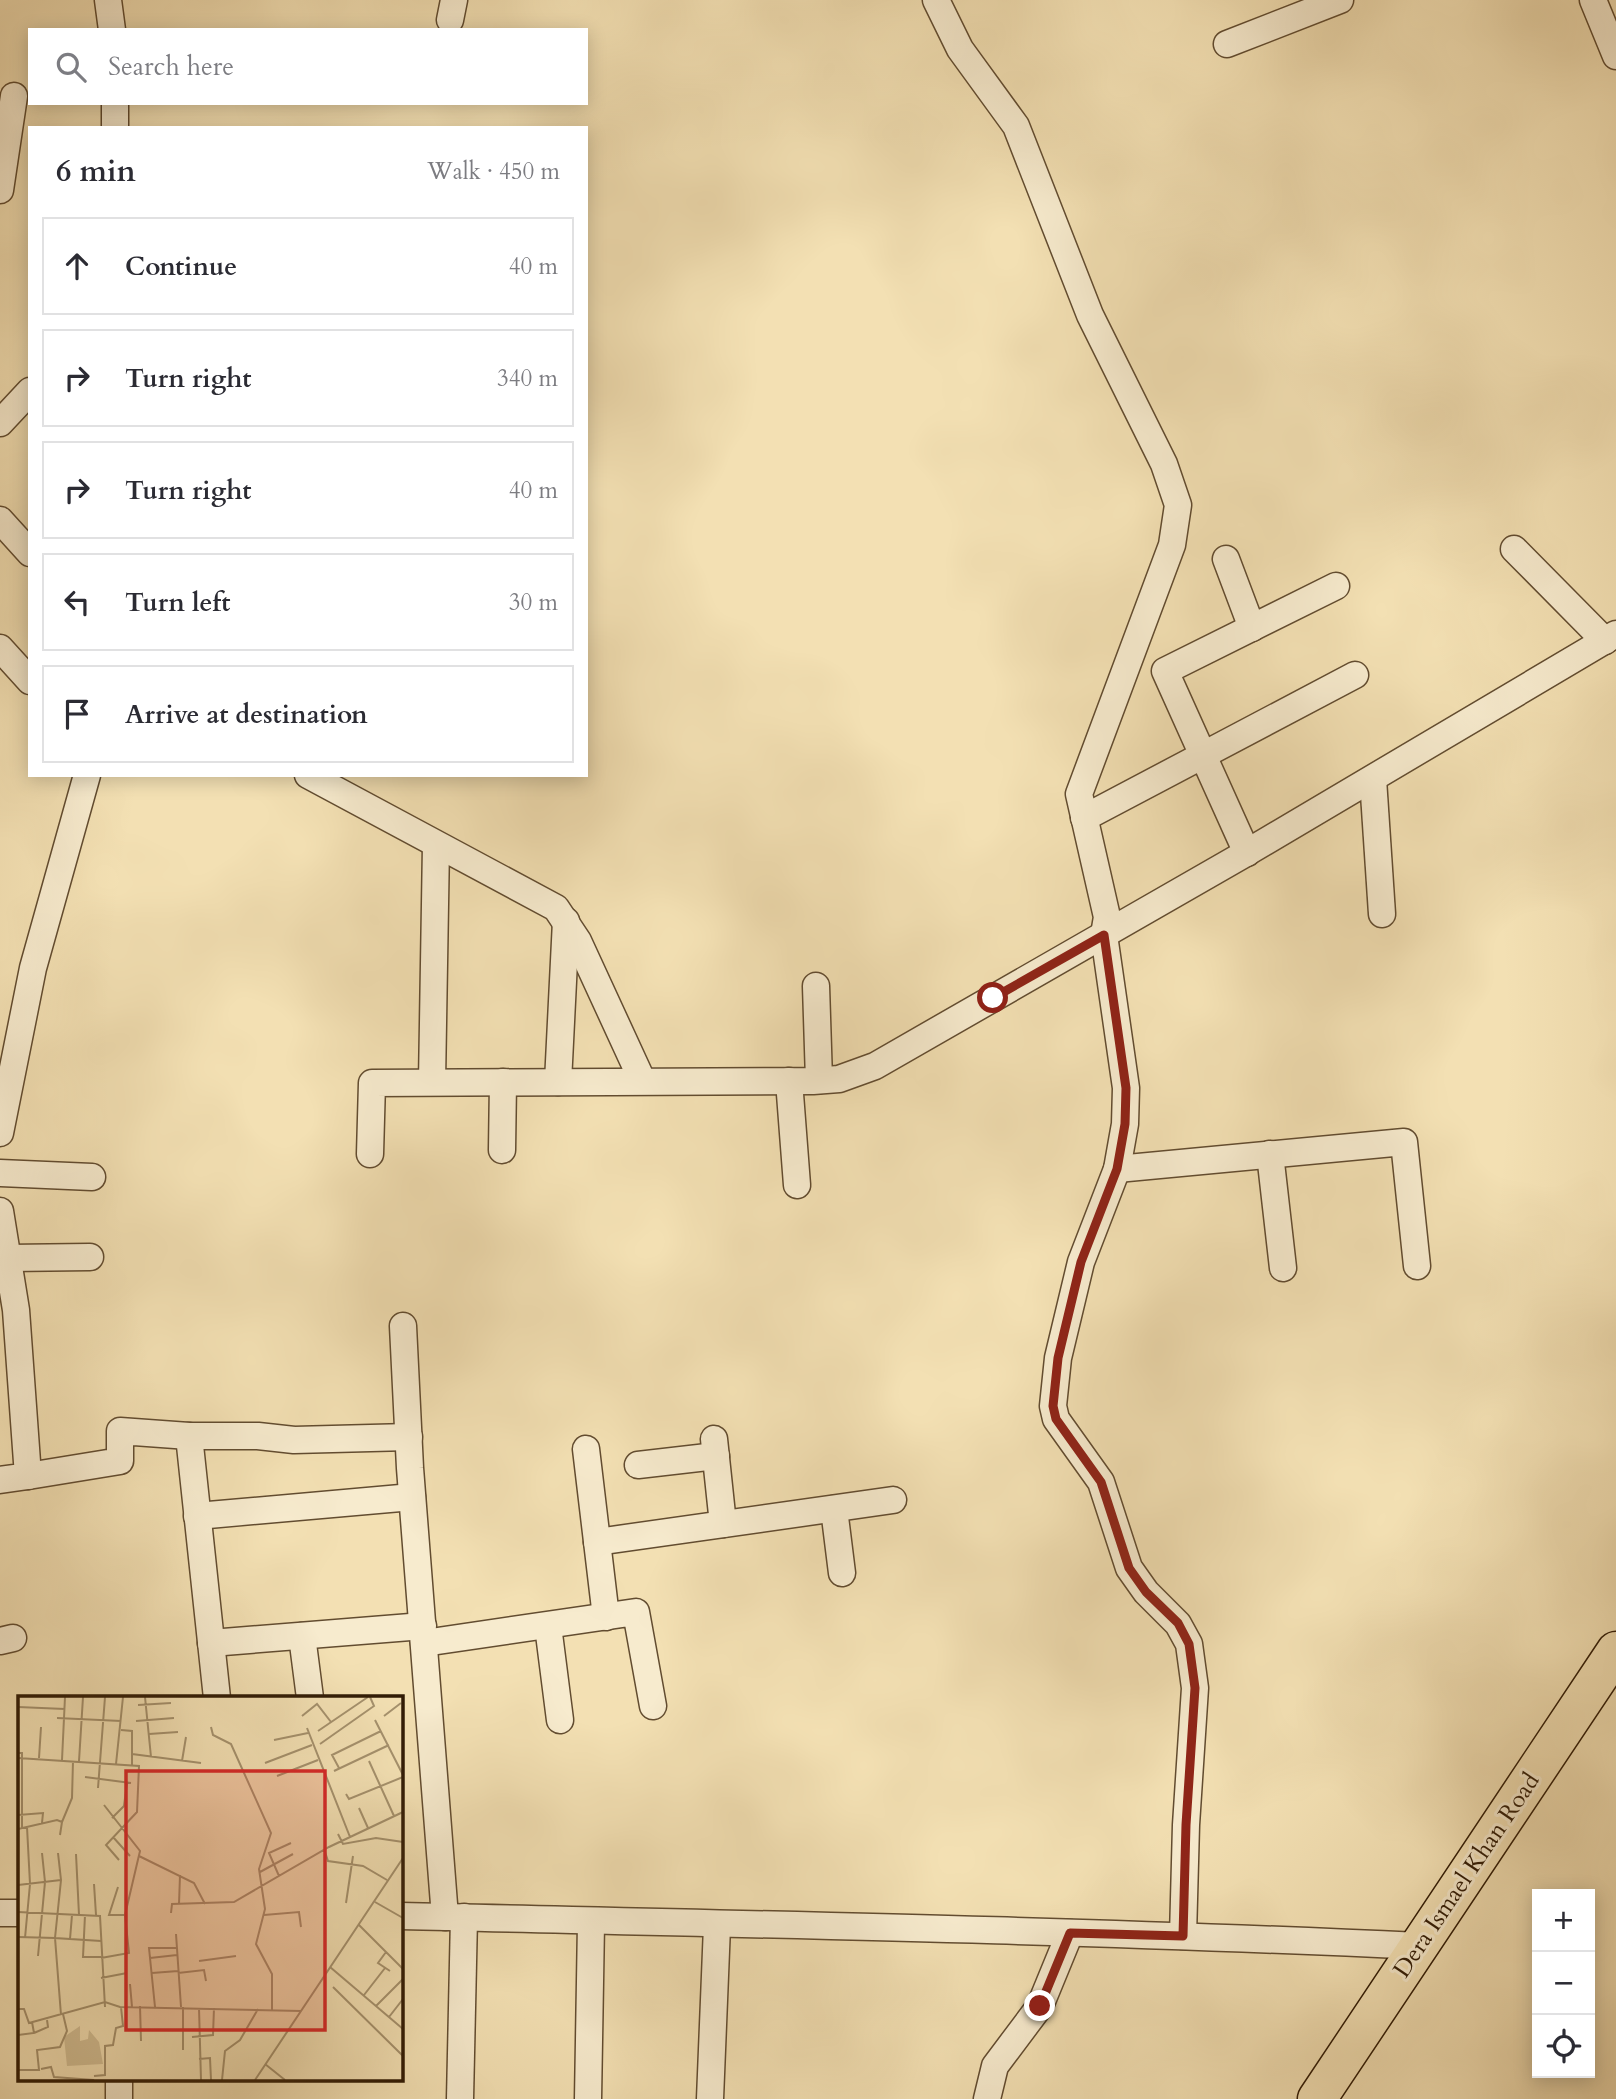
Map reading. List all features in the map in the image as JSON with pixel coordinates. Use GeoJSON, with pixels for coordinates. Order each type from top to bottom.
{"type":"FeatureCollection","features":[{"type":"Feature","properties":{"kind":"highway","name":"Dera Ismael Khan Road"},"geometry":{"type":"LineString","coordinates":[[1317,2099],[1616,1651]]}},
{"type":"Feature","properties":{"kind":"street"},"geometry":{"type":"LineString","coordinates":[[108,0],[112,28]]}},
{"type":"Feature","properties":{"kind":"street"},"geometry":{"type":"LineString","coordinates":[[936,0],[960,49],[1016,125],[1090,315],[1164,464],[1178,505],[1172,545],[1081,781],[1079,802],[1102,887],[1107,917],[1104,935],[1126,1088],[1125,1124],[1117,1169],[1081,1262],[1058,1358],[1053,1406],[1056,1419],[1101,1482],[1129,1568],[1146,1592],[1178,1623],[1189,1644],[1195,1688],[1186,1825],[1183,1936]]}},
{"type":"Feature","properties":{"kind":"street"},"geometry":{"type":"LineString","coordinates":[[1227,44],[1340,0]]}},
{"type":"Feature","properties":{"kind":"street"},"geometry":{"type":"LineString","coordinates":[[1593,0],[1616,56]]}},
{"type":"Feature","properties":{"kind":"street"},"geometry":{"type":"LineString","coordinates":[[0,190],[14,96]]}},
{"type":"Feature","properties":{"kind":"street"},"geometry":{"type":"LineString","coordinates":[[115,105],[115,126]]}},
{"type":"Feature","properties":{"kind":"street"},"geometry":{"type":"LineString","coordinates":[[0,424],[28,393]]}},
{"type":"Feature","properties":{"kind":"street"},"geometry":{"type":"LineString","coordinates":[[0,520],[28,551]]}},
{"type":"Feature","properties":{"kind":"street"},"geometry":{"type":"LineString","coordinates":[[370,1154],[372,1083],[819,1080],[839,1079],[875,1066],[1612,641],[1514,549]]}},
{"type":"Feature","properties":{"kind":"street"},"geometry":{"type":"LineString","coordinates":[[1226,559],[1252,628]]}},
{"type":"Feature","properties":{"kind":"street"},"geometry":{"type":"LineString","coordinates":[[1247,853],[1165,671],[1336,586]]}},
{"type":"Feature","properties":{"kind":"street"},"geometry":{"type":"LineString","coordinates":[[0,648],[28,679]]}},
{"type":"Feature","properties":{"kind":"street"},"geometry":{"type":"LineString","coordinates":[[1084,818],[1355,675]]}},
{"type":"Feature","properties":{"kind":"street"},"geometry":{"type":"LineString","coordinates":[[0,1133],[33,968],[86,777]]}},
{"type":"Feature","properties":{"kind":"street"},"geometry":{"type":"LineString","coordinates":[[312,777],[556,908],[566,919],[642,1080]]}},
{"type":"Feature","properties":{"kind":"street"},"geometry":{"type":"LineString","coordinates":[[1373,779],[1382,914]]}},
{"type":"Feature","properties":{"kind":"street"},"geometry":{"type":"LineString","coordinates":[[432,1082],[436,845]]}},
{"type":"Feature","properties":{"kind":"street"},"geometry":{"type":"LineString","coordinates":[[558,1082],[566,919]]}},
{"type":"Feature","properties":{"kind":"street"},"geometry":{"type":"LineString","coordinates":[[816,986],[819,1080]]}},
{"type":"Feature","properties":{"kind":"street"},"geometry":{"type":"LineString","coordinates":[[789,1081],[797,1185]]}},
{"type":"Feature","properties":{"kind":"street"},"geometry":{"type":"LineString","coordinates":[[502,1150],[503,1082]]}},
{"type":"Feature","properties":{"kind":"street"},"geometry":{"type":"LineString","coordinates":[[1117,1169],[1404,1142],[1417,1266]]}},
{"type":"Feature","properties":{"kind":"street"},"geometry":{"type":"LineString","coordinates":[[1270,1154],[1283,1268]]}},
{"type":"Feature","properties":{"kind":"street"},"geometry":{"type":"LineString","coordinates":[[0,1173],[92,1177]]}},
{"type":"Feature","properties":{"kind":"street"},"geometry":{"type":"LineString","coordinates":[[0,1211],[16,1310],[28,1476]]}},
{"type":"Feature","properties":{"kind":"street"},"geometry":{"type":"LineString","coordinates":[[8,1258],[90,1257]]}},
{"type":"Feature","properties":{"kind":"street"},"geometry":{"type":"LineString","coordinates":[[404,1326],[408,1437],[423,1634],[454,1917],[461,1945],[460,2099]]}},
{"type":"Feature","properties":{"kind":"street"},"geometry":{"type":"LineString","coordinates":[[0,1480],[120,1461],[120,1432],[258,1436],[294,1440],[408,1437]]}},
{"type":"Feature","properties":{"kind":"street"},"geometry":{"type":"LineString","coordinates":[[189,1436],[217,1696]]}},
{"type":"Feature","properties":{"kind":"street"},"geometry":{"type":"LineString","coordinates":[[638,1465],[715,1448],[723,1524]]}},
{"type":"Feature","properties":{"kind":"street"},"geometry":{"type":"LineString","coordinates":[[586,1449],[606,1617]]}},
{"type":"Feature","properties":{"kind":"street"},"geometry":{"type":"LineString","coordinates":[[197,1516],[412,1497]]}},
{"type":"Feature","properties":{"kind":"street"},"geometry":{"type":"LineString","coordinates":[[597,1542],[893,1500]]}},
{"type":"Feature","properties":{"kind":"street"},"geometry":{"type":"LineString","coordinates":[[834,1509],[842,1573]]}},
{"type":"Feature","properties":{"kind":"street"},"geometry":{"type":"LineString","coordinates":[[211,1643],[302,1636],[423,1634],[548,1626],[636,1612],[653,1706]]}},
{"type":"Feature","properties":{"kind":"street"},"geometry":{"type":"LineString","coordinates":[[548,1626],[560,1720]]}},
{"type":"Feature","properties":{"kind":"street"},"geometry":{"type":"LineString","coordinates":[[302,1636],[310,1696]]}},
{"type":"Feature","properties":{"kind":"street"},"geometry":{"type":"LineString","coordinates":[[0,1913],[18,1913]]}},
{"type":"Feature","properties":{"kind":"street"},"geometry":{"type":"LineString","coordinates":[[402,1916],[717,1926],[941,1927],[1419,1946]]}},
{"type":"Feature","properties":{"kind":"street"},"geometry":{"type":"LineString","coordinates":[[588,2099],[591,1923]]}},
{"type":"Feature","properties":{"kind":"street"},"geometry":{"type":"LineString","coordinates":[[710,2099],[717,1926]]}},
{"type":"Feature","properties":{"kind":"street"},"geometry":{"type":"LineString","coordinates":[[987,2099],[995,2066],[1040,2006],[1070,1933]]}},
{"type":"Feature","properties":{"kind":"route"},"geometry":{"type":"LineString","coordinates":[[993,998],[1104,935],[1126,1088],[1125,1124],[1117,1169],[1081,1262],[1058,1358],[1053,1406],[1056,1419],[1101,1482],[1119,1546],[1129,1568],[1146,1592],[1185,1633],[1195,1688],[1186,1825],[1183,1936],[1070,1933],[1040,2006]]}}]}
